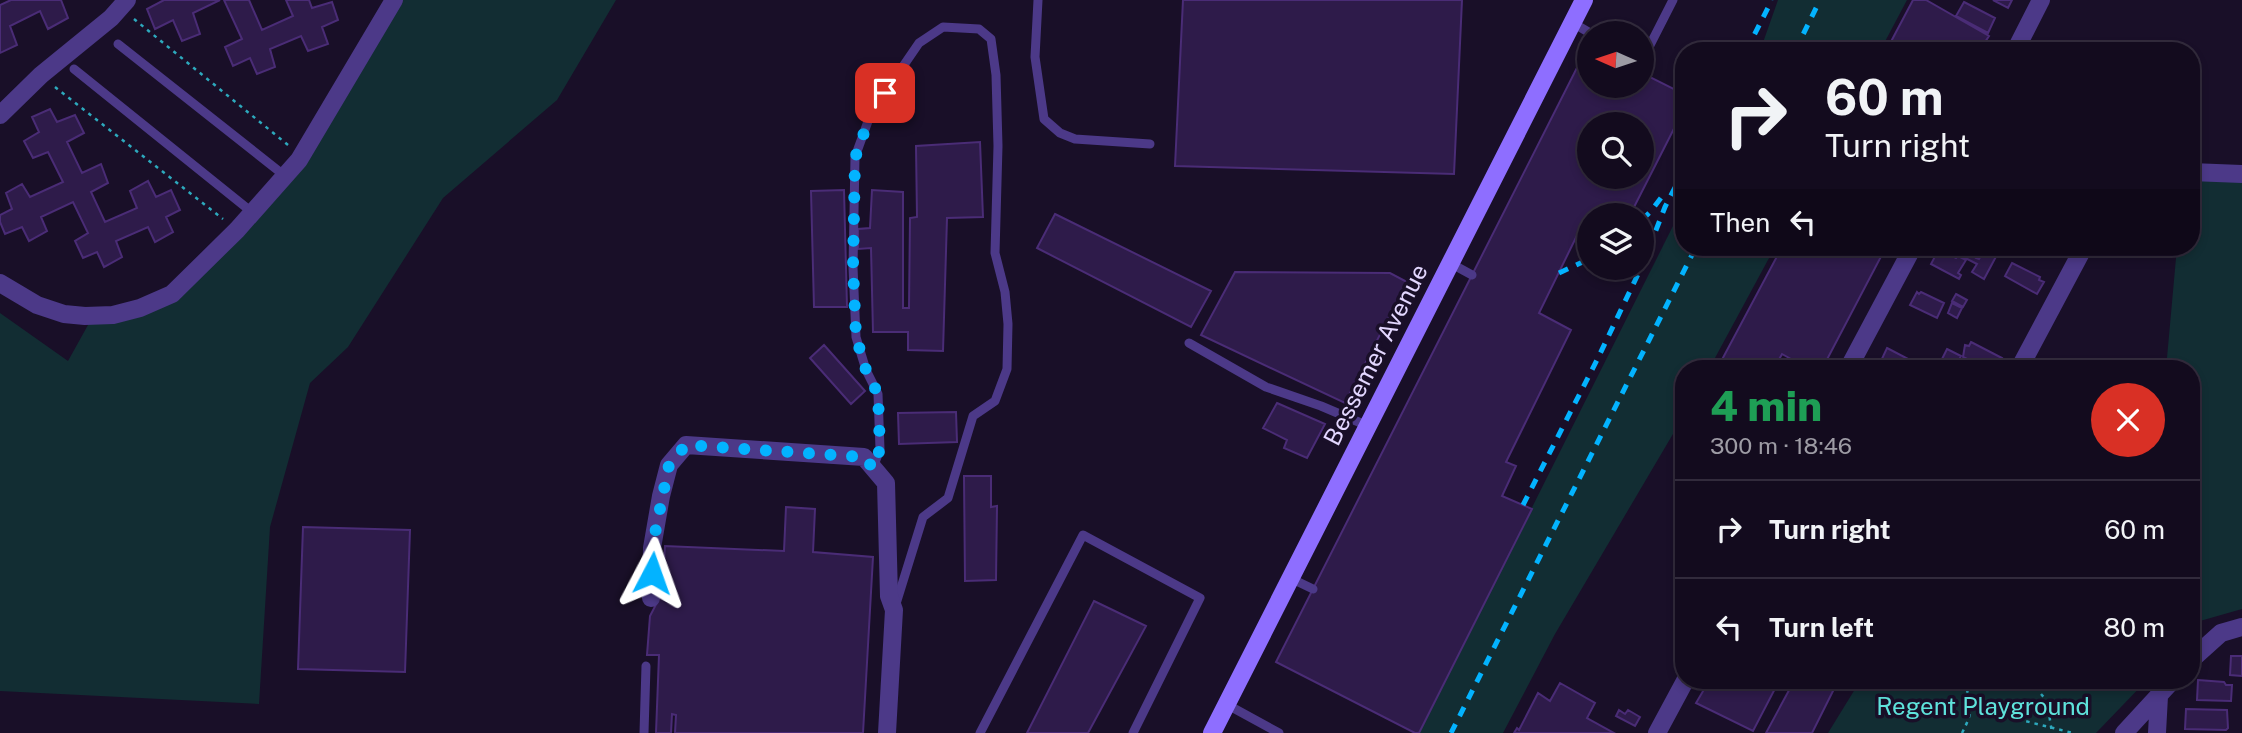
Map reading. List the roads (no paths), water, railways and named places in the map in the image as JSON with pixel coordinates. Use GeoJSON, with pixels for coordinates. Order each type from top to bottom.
{"type":"FeatureCollection","features":[{"type":"Feature","properties":{"kind":"street"},"geometry":{"type":"LineString","coordinates":[[0,283],[37,305],[64,314],[85,316],[113,315],[140,308],[173,294],[253,213],[299,160],[394,0]]}},
{"type":"Feature","properties":{"kind":"street","name":"Bessemer Avenue"},"geometry":{"type":"LineString","coordinates":[[1212,733],[1584,0]]}},
{"type":"Feature","properties":{"kind":"street"},"geometry":{"type":"LineString","coordinates":[[2020,42],[2041,0]]}},
{"type":"Feature","properties":{"kind":"street"},"geometry":{"type":"LineString","coordinates":[[0,115],[41,75],[124,4]]}},
{"type":"Feature","properties":{"kind":"street"},"geometry":{"type":"LineString","coordinates":[[2200,172],[2242,174]]}},
{"type":"Feature","properties":{"kind":"street"},"geometry":{"type":"LineString","coordinates":[[1853,360],[1908,256]]}},
{"type":"Feature","properties":{"kind":"street"},"geometry":{"type":"LineString","coordinates":[[2024,360],[2079,256]]}},
{"type":"Feature","properties":{"kind":"street"},"geometry":{"type":"LineString","coordinates":[[651,598],[652,548],[661,496],[669,465],[686,445],[864,457],[886,483],[892,603],[887,733]]}},
{"type":"Feature","properties":{"kind":"street"},"geometry":{"type":"LineString","coordinates":[[2200,652],[2221,632],[2242,627]]}},
{"type":"Feature","properties":{"kind":"street"},"geometry":{"type":"LineString","coordinates":[[1657,733],[1681,689]]}},
{"type":"Feature","properties":{"kind":"street"},"geometry":{"type":"LineString","coordinates":[[2124,733],[2165,689]]}},
{"type":"Feature","properties":{"kind":"street"},"geometry":{"type":"LineString","coordinates":[[2157,733],[2159,696]]}},
{"type":"Feature","properties":{"kind":"lane"},"geometry":{"type":"LineString","coordinates":[[1038,0],[1035,57],[1044,119],[1060,132],[1075,139],[1150,144]]}},
{"type":"Feature","properties":{"kind":"lane"},"geometry":{"type":"LineString","coordinates":[[1654,37],[1673,0]]}},
{"type":"Feature","properties":{"kind":"lane"},"geometry":{"type":"LineString","coordinates":[[1573,23],[1577,25]]}},
{"type":"Feature","properties":{"kind":"lane"},"geometry":{"type":"LineString","coordinates":[[873,468],[880,449],[878,394],[866,370],[856,337],[853,267],[855,158],[871,113],[919,43],[943,27],[979,30],[990,39],[996,75],[998,146],[995,253],[1005,292],[1008,324],[1007,369],[995,401],[973,416],[948,498],[923,517],[892,603]]}},
{"type":"Feature","properties":{"kind":"lane"},"geometry":{"type":"LineString","coordinates":[[118,44],[285,176]]}},
{"type":"Feature","properties":{"kind":"lane"},"geometry":{"type":"LineString","coordinates":[[74,69],[253,213]]}},
{"type":"Feature","properties":{"kind":"lane"},"geometry":{"type":"LineString","coordinates":[[1450,263],[1472,275]]}},
{"type":"Feature","properties":{"kind":"lane"},"geometry":{"type":"LineString","coordinates":[[1189,343],[1266,387],[1368,426]]}},
{"type":"Feature","properties":{"kind":"lane"},"geometry":{"type":"LineString","coordinates":[[980,733],[1083,535],[1200,598],[1133,733]]}},
{"type":"Feature","properties":{"kind":"lane"},"geometry":{"type":"LineString","coordinates":[[1290,578],[1313,589]]}},
{"type":"Feature","properties":{"kind":"lane"},"geometry":{"type":"LineString","coordinates":[[644,733],[646,666]]}},
{"type":"Feature","properties":{"kind":"lane"},"geometry":{"type":"LineString","coordinates":[[1226,704],[1279,733]]}},
{"type":"Feature","properties":{"kind":"railway"},"geometry":{"type":"LineString","coordinates":[[1751,42],[1772,0]]}},
{"type":"Feature","properties":{"kind":"railway"},"geometry":{"type":"LineString","coordinates":[[1799,42],[1820,0]]}},
{"type":"Feature","properties":{"kind":"railway"},"geometry":{"type":"LineString","coordinates":[[1654,235],[1675,188]]}},
{"type":"Feature","properties":{"kind":"railway"},"geometry":{"type":"LineString","coordinates":[[1654,207],[1664,194]]}},
{"type":"Feature","properties":{"kind":"railway"},"geometry":{"type":"LineString","coordinates":[[1451,733],[1691,256]]}},
{"type":"Feature","properties":{"kind":"railway"},"geometry":{"type":"LineString","coordinates":[[1559,273],[1577,265]]}},
{"type":"Feature","properties":{"kind":"railway"},"geometry":{"type":"LineString","coordinates":[[1523,505],[1635,280]]}},
{"type":"Feature","properties":{"kind":"park label","name":"Regent Playground"},"geometry":{"type":"Point","coordinates":[1983,707]}}]}
